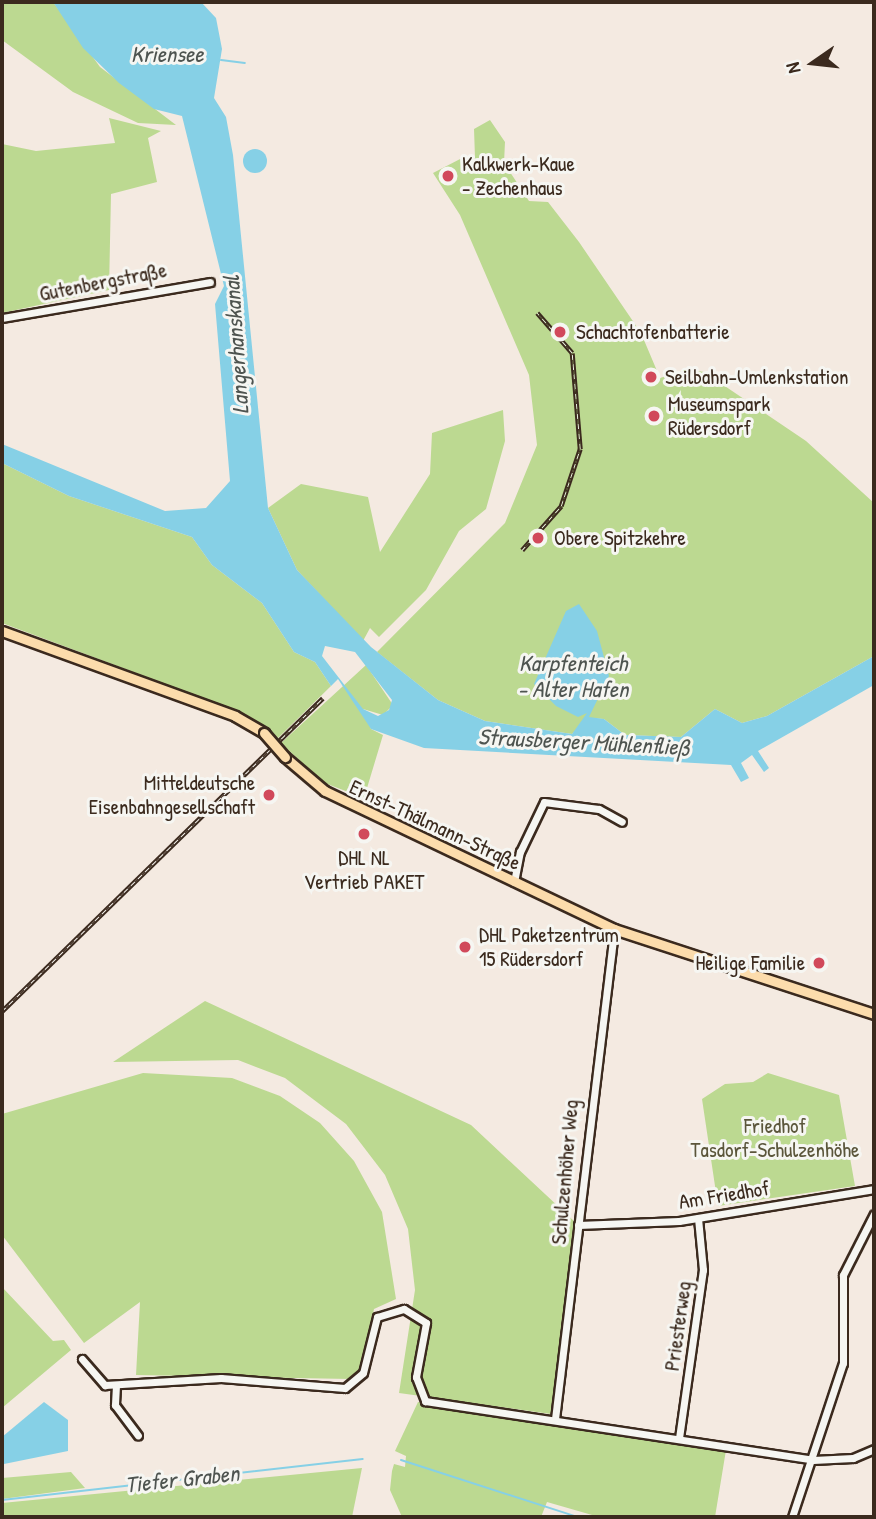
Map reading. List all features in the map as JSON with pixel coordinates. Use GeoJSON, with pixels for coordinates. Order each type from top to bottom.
{"type":"FeatureCollection","features":[{"type":"Feature","properties":{"kind":"main road","name":"Ernst-Thälmann-Straße"},"geometry":{"type":"LineString","coordinates":[[2,631],[234,716],[264,733],[285,757],[319,788],[614,929],[874,1014]]}},
{"type":"Feature","properties":{"kind":"street","name":"Gutenbergstraße"},"geometry":{"type":"LineString","coordinates":[[2,318],[211,282]]}},
{"type":"Feature","properties":{"kind":"street"},"geometry":{"type":"LineString","coordinates":[[514,882],[520,852],[544,802],[599,808],[622,822]]}},
{"type":"Feature","properties":{"kind":"street","name":"Schulzenhöher Weg"},"geometry":{"type":"LineString","coordinates":[[555,1419],[614,929]]}},
{"type":"Feature","properties":{"kind":"street","name":"Am Friedhof"},"geometry":{"type":"LineString","coordinates":[[578,1224],[698,1218],[874,1189]]}},
{"type":"Feature","properties":{"kind":"street"},"geometry":{"type":"LineString","coordinates":[[792,1517],[843,1363],[843,1275],[874,1217]]}},
{"type":"Feature","properties":{"kind":"street","name":"Priesterweg"},"geometry":{"type":"LineString","coordinates":[[679,1438],[703,1269],[698,1218]]}},
{"type":"Feature","properties":{"kind":"street"},"geometry":{"type":"LineString","coordinates":[[82,1359],[93,1375],[116,1385],[221,1378],[345,1388],[368,1361],[377,1317],[404,1309],[426,1323],[416,1377],[425,1401],[813,1460],[853,1458],[874,1449]]}},
{"type":"Feature","properties":{"kind":"street"},"geometry":{"type":"LineString","coordinates":[[116,1385],[115,1405],[138,1435]]}},
{"type":"Feature","properties":{"kind":"green space"},"geometry":{"type":"Polygon","coordinates":[[[2,2],[53,2],[100,67],[176,125],[138,123],[73,92],[2,40],[2,2]]]}},
{"type":"Feature","properties":{"kind":"green space"},"geometry":{"type":"Polygon","coordinates":[[[109,118],[161,131],[148,138],[157,182],[111,194],[109,290],[2,313],[2,144],[36,151],[115,143],[109,118]]]}},
{"type":"Feature","properties":{"kind":"green space","name":"Museumspark Rüdersdorf"},"geometry":{"type":"Polygon","coordinates":[[[490,120],[505,142],[504,163],[529,201],[548,202],[579,242],[641,333],[660,378],[688,369],[704,372],[806,441],[874,503],[874,656],[767,716],[742,723],[715,709],[681,737],[625,735],[604,719],[588,718],[572,734],[485,721],[438,700],[377,652],[505,523],[537,445],[529,375],[460,215],[433,173],[464,157],[475,158],[474,129],[490,120]]]}},
{"type":"Feature","properties":{"kind":"green space"},"geometry":{"type":"Polygon","coordinates":[[[503,410],[505,441],[486,509],[459,531],[426,590],[379,637],[370,628],[363,641],[297,570],[268,508],[301,484],[368,497],[380,552],[430,474],[432,433],[503,410]]]}},
{"type":"Feature","properties":{"kind":"green space"},"geometry":{"type":"Polygon","coordinates":[[[2,463],[69,496],[192,537],[212,565],[262,603],[294,652],[315,662],[331,686],[277,739],[238,711],[2,623],[2,463]]]}},
{"type":"Feature","properties":{"kind":"green space"},"geometry":{"type":"Polygon","coordinates":[[[366,665],[393,705],[383,715],[363,709],[371,729],[383,735],[364,798],[322,782],[281,743],[366,665]]]}},
{"type":"Feature","properties":{"kind":"green space"},"geometry":{"type":"Polygon","coordinates":[[[205,1001],[471,1125],[575,1222],[551,1414],[399,1393],[415,1290],[408,1229],[385,1175],[346,1124],[285,1078],[238,1060],[113,1062],[205,1001]]]}},
{"type":"Feature","properties":{"kind":"green space"},"geometry":{"type":"Polygon","coordinates":[[[143,1073],[232,1078],[280,1096],[320,1123],[354,1161],[382,1212],[396,1299],[374,1309],[362,1366],[350,1379],[136,1375],[140,1302],[84,1343],[2,1235],[2,1114],[143,1073]]]}},
{"type":"Feature","properties":{"kind":"green space","name":"Friedhof Tasdorf-Schulzenhöhe"},"geometry":{"type":"Polygon","coordinates":[[[768,1073],[839,1095],[855,1186],[718,1206],[702,1099],[725,1084],[753,1082],[768,1073]]]}},
{"type":"Feature","properties":{"kind":"green space"},"geometry":{"type":"Polygon","coordinates":[[[2,1287],[53,1341],[64,1340],[71,1350],[2,1408],[2,1287]]]}},
{"type":"Feature","properties":{"kind":"green space"},"geometry":{"type":"Polygon","coordinates":[[[418,1402],[726,1450],[715,1517],[599,1517],[547,1502],[541,1517],[402,1517],[390,1490],[392,1471],[394,1464],[405,1467],[406,1456],[395,1451],[418,1402]]]}},
{"type":"Feature","properties":{"kind":"green space"},"geometry":{"type":"Polygon","coordinates":[[[362,1468],[352,1517],[2,1517],[2,1503],[362,1468]]]}},
{"type":"Feature","properties":{"kind":"green space"},"geometry":{"type":"Polygon","coordinates":[[[71,1472],[85,1488],[2,1499],[2,1478],[71,1472]]]}},
{"type":"Feature","properties":{"kind":"water"},"geometry":{"type":"Polygon","coordinates":[[[53,2],[201,2],[216,18],[222,49],[214,98],[226,117],[233,155],[268,508],[297,570],[371,647],[438,700],[485,721],[572,734],[587,713],[578,717],[556,706],[534,684],[566,611],[579,604],[597,631],[609,676],[589,717],[604,719],[625,735],[681,737],[715,709],[742,723],[767,716],[874,656],[874,685],[758,751],[769,768],[764,772],[752,755],[741,763],[749,778],[741,782],[731,765],[424,748],[371,729],[338,679],[331,686],[315,662],[294,652],[262,603],[212,565],[192,537],[69,496],[2,463],[2,444],[165,511],[206,508],[230,481],[215,304],[224,286],[182,116],[154,109],[119,83],[83,48],[53,2]],[[325,646],[322,656],[363,709],[378,716],[389,710],[392,700],[355,652],[325,646]]]}},
{"type":"Feature","properties":{"kind":"water"},"geometry":{"type":"Polygon","coordinates":[[[255,149],[263,153],[267,161],[263,169],[255,173],[247,169],[243,161],[247,153],[255,149]]]}},
{"type":"Feature","properties":{"kind":"water"},"geometry":{"type":"Polygon","coordinates":[[[44,1402],[68,1420],[68,1451],[4,1464],[2,1437],[44,1402]]]}},
{"type":"Feature","properties":{"kind":"waterway"},"geometry":{"type":"LineString","coordinates":[[221,60],[245,63]]}},
{"type":"Feature","properties":{"kind":"waterway","name":"Tiefer Graben"},"geometry":{"type":"LineString","coordinates":[[2,1500],[363,1459]]}},
{"type":"Feature","properties":{"kind":"waterway","name":"Tiefer Graben"},"geometry":{"type":"LineString","coordinates":[[401,1460],[578,1517]]}},
{"type":"Feature","properties":{"kind":"railway"},"geometry":{"type":"LineString","coordinates":[[522,550],[561,506],[580,449],[572,353],[537,313]]}},
{"type":"Feature","properties":{"kind":"railway"},"geometry":{"type":"LineString","coordinates":[[2,1011],[323,698]]}},
{"type":"Feature","properties":{"kind":"place","name":"Kalkwerk-Kaue - Zechenhaus"},"geometry":{"type":"Point","coordinates":[448,176]}},
{"type":"Feature","properties":{"kind":"place","name":"Schachtofenbatterie"},"geometry":{"type":"Point","coordinates":[560,332]}},
{"type":"Feature","properties":{"kind":"place","name":"Seilbahn-Umlenkstation"},"geometry":{"type":"Point","coordinates":[651,377]}},
{"type":"Feature","properties":{"kind":"place","name":"Museumspark Rüdersdorf"},"geometry":{"type":"Point","coordinates":[654,416]}},
{"type":"Feature","properties":{"kind":"place","name":"Obere Spitzkehre"},"geometry":{"type":"Point","coordinates":[538,538]}},
{"type":"Feature","properties":{"kind":"place","name":"Mitteldeutsche Eisenbahngesellschaft"},"geometry":{"type":"Point","coordinates":[269,795]}},
{"type":"Feature","properties":{"kind":"place","name":"DHL NL Vertrieb PAKET"},"geometry":{"type":"Point","coordinates":[364,834]}},
{"type":"Feature","properties":{"kind":"place","name":"DHL Paketzentrum 15 Rüdersdorf"},"geometry":{"type":"Point","coordinates":[465,947]}},
{"type":"Feature","properties":{"kind":"place","name":"Heilige Familie"},"geometry":{"type":"Point","coordinates":[819,963]}},
{"type":"Feature","properties":{"kind":"water label","name":"Kriensee"},"geometry":{"type":"Point","coordinates":[167,54]}},
{"type":"Feature","properties":{"kind":"water label","name":"Langerhanskanal"},"geometry":{"type":"Point","coordinates":[236,345]}},
{"type":"Feature","properties":{"kind":"water label","name":"Karpfenteich - Alter Hafen"},"geometry":{"type":"Point","coordinates":[573,676]}},
{"type":"Feature","properties":{"kind":"water label","name":"Strausberger Mühlenfließ"},"geometry":{"type":"Point","coordinates":[584,742]}}]}
